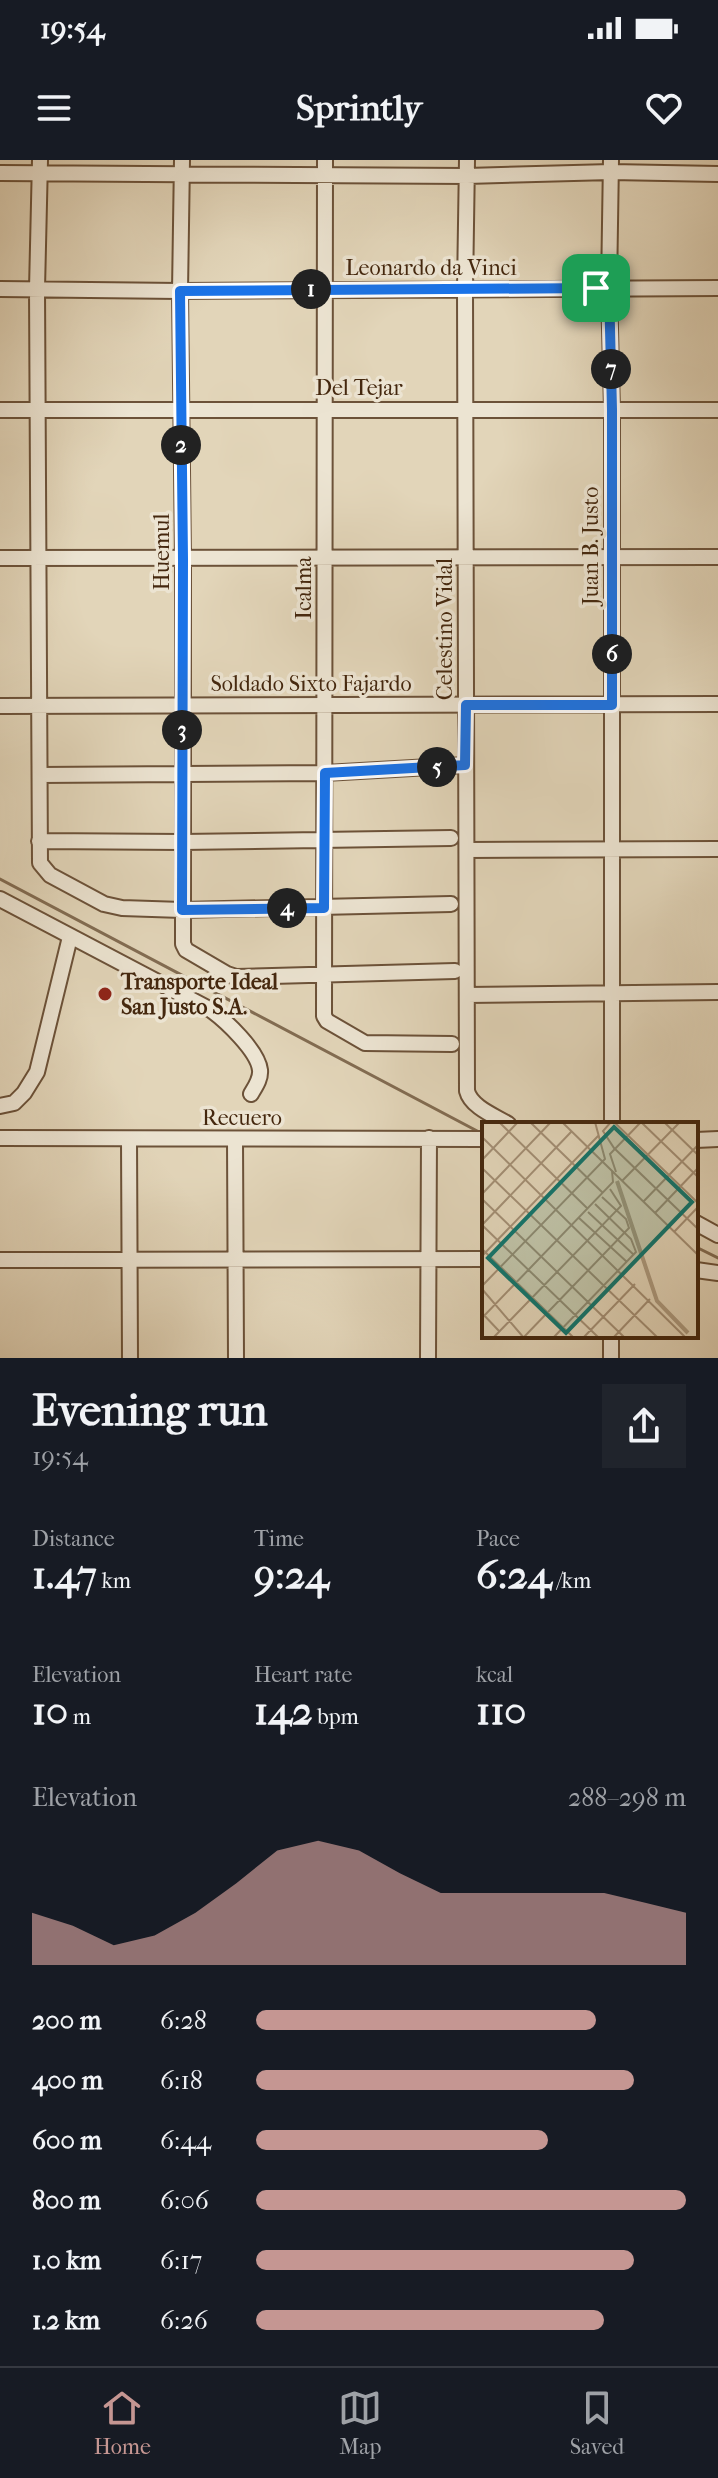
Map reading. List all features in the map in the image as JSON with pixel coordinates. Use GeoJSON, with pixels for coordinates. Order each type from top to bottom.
{"type":"FeatureCollection","features":[{"type":"Feature","properties":{"kind":"street","name":"Celestino Vidal"},"geometry":{"type":"LineString","coordinates":[[467,160],[465,765],[469,1098],[505,1122]]}},
{"type":"Feature","properties":{"kind":"street"},"geometry":{"type":"LineString","coordinates":[[0,173],[40,166],[325,167],[467,176],[611,166],[718,174]]}},
{"type":"Feature","properties":{"kind":"street"},"geometry":{"type":"LineString","coordinates":[[40,166],[37,289],[40,863],[50,875],[104,904],[122,908],[182,910],[451,904]]}},
{"type":"Feature","properties":{"kind":"street","name":"Juan B. Justo"},"geometry":{"type":"LineString","coordinates":[[611,166],[612,1122]]}},
{"type":"Feature","properties":{"kind":"street","name":"Huemul"},"geometry":{"type":"LineString","coordinates":[[182,167],[183,944],[186,950],[236,977],[324,975]]}},
{"type":"Feature","properties":{"kind":"street","name":"Icalma"},"geometry":{"type":"LineString","coordinates":[[325,167],[324,1016],[327,1021],[365,1043],[452,1044]]}},
{"type":"Feature","properties":{"kind":"street","name":"Leonardo da Vinci"},"geometry":{"type":"LineString","coordinates":[[0,289],[718,288]]}},
{"type":"Feature","properties":{"kind":"street","name":"Del Tejar"},"geometry":{"type":"LineString","coordinates":[[0,410],[718,410]]}},
{"type":"Feature","properties":{"kind":"street"},"geometry":{"type":"LineString","coordinates":[[0,558],[718,557]]}},
{"type":"Feature","properties":{"kind":"street","name":"Soldado Sixto Fajardo"},"geometry":{"type":"LineString","coordinates":[[0,706],[718,704]]}},
{"type":"Feature","properties":{"kind":"street"},"geometry":{"type":"LineString","coordinates":[[40,775],[325,773],[465,765]]}},
{"type":"Feature","properties":{"kind":"street"},"geometry":{"type":"LineString","coordinates":[[39,841],[451,838]]}},
{"type":"Feature","properties":{"kind":"street"},"geometry":{"type":"LineString","coordinates":[[467,850],[718,849]]}},
{"type":"Feature","properties":{"kind":"street"},"geometry":{"type":"LineString","coordinates":[[0,899],[211,1010],[227,1022],[257,1059],[260,1079],[251,1094]]}},
{"type":"Feature","properties":{"kind":"street"},"geometry":{"type":"LineString","coordinates":[[0,1106],[14,1103],[37,1072],[70,937]]}},
{"type":"Feature","properties":{"kind":"street"},"geometry":{"type":"LineString","coordinates":[[324,975],[455,971]]}},
{"type":"Feature","properties":{"kind":"street"},"geometry":{"type":"LineString","coordinates":[[467,995],[718,992]]}},
{"type":"Feature","properties":{"kind":"street","name":"Recuero"},"geometry":{"type":"LineString","coordinates":[[0,1138],[482,1140]]}},
{"type":"Feature","properties":{"kind":"street"},"geometry":{"type":"LineString","coordinates":[[428,1358],[429,1138]]}},
{"type":"Feature","properties":{"kind":"street"},"geometry":{"type":"LineString","coordinates":[[129,1139],[130,1358]]}},
{"type":"Feature","properties":{"kind":"street"},"geometry":{"type":"LineString","coordinates":[[235,1139],[236,1358]]}},
{"type":"Feature","properties":{"kind":"street"},"geometry":{"type":"LineString","coordinates":[[698,1140],[718,1139]]}},
{"type":"Feature","properties":{"kind":"street"},"geometry":{"type":"LineString","coordinates":[[698,1224],[718,1235]]}},
{"type":"Feature","properties":{"kind":"street"},"geometry":{"type":"LineString","coordinates":[[0,1260],[482,1259]]}},
{"type":"Feature","properties":{"kind":"street"},"geometry":{"type":"LineString","coordinates":[[698,1270],[718,1273]]}},
{"type":"Feature","properties":{"kind":"waterway"},"geometry":{"type":"LineString","coordinates":[[0,879],[481,1133]]}},
{"type":"Feature","properties":{"kind":"waterway"},"geometry":{"type":"LineString","coordinates":[[698,1248],[718,1258]]}},
{"type":"Feature","properties":{"kind":"place","name":"Transporte Ideal San Justo S.A."},"geometry":{"type":"Point","coordinates":[105,994]}},
{"type":"Feature","properties":{"kind":"route"},"geometry":{"type":"LineString","coordinates":[[596,288],[609,288],[612,705],[466,705],[465,765],[325,773],[324,908],[182,910],[180,291],[596,288]]}}]}
